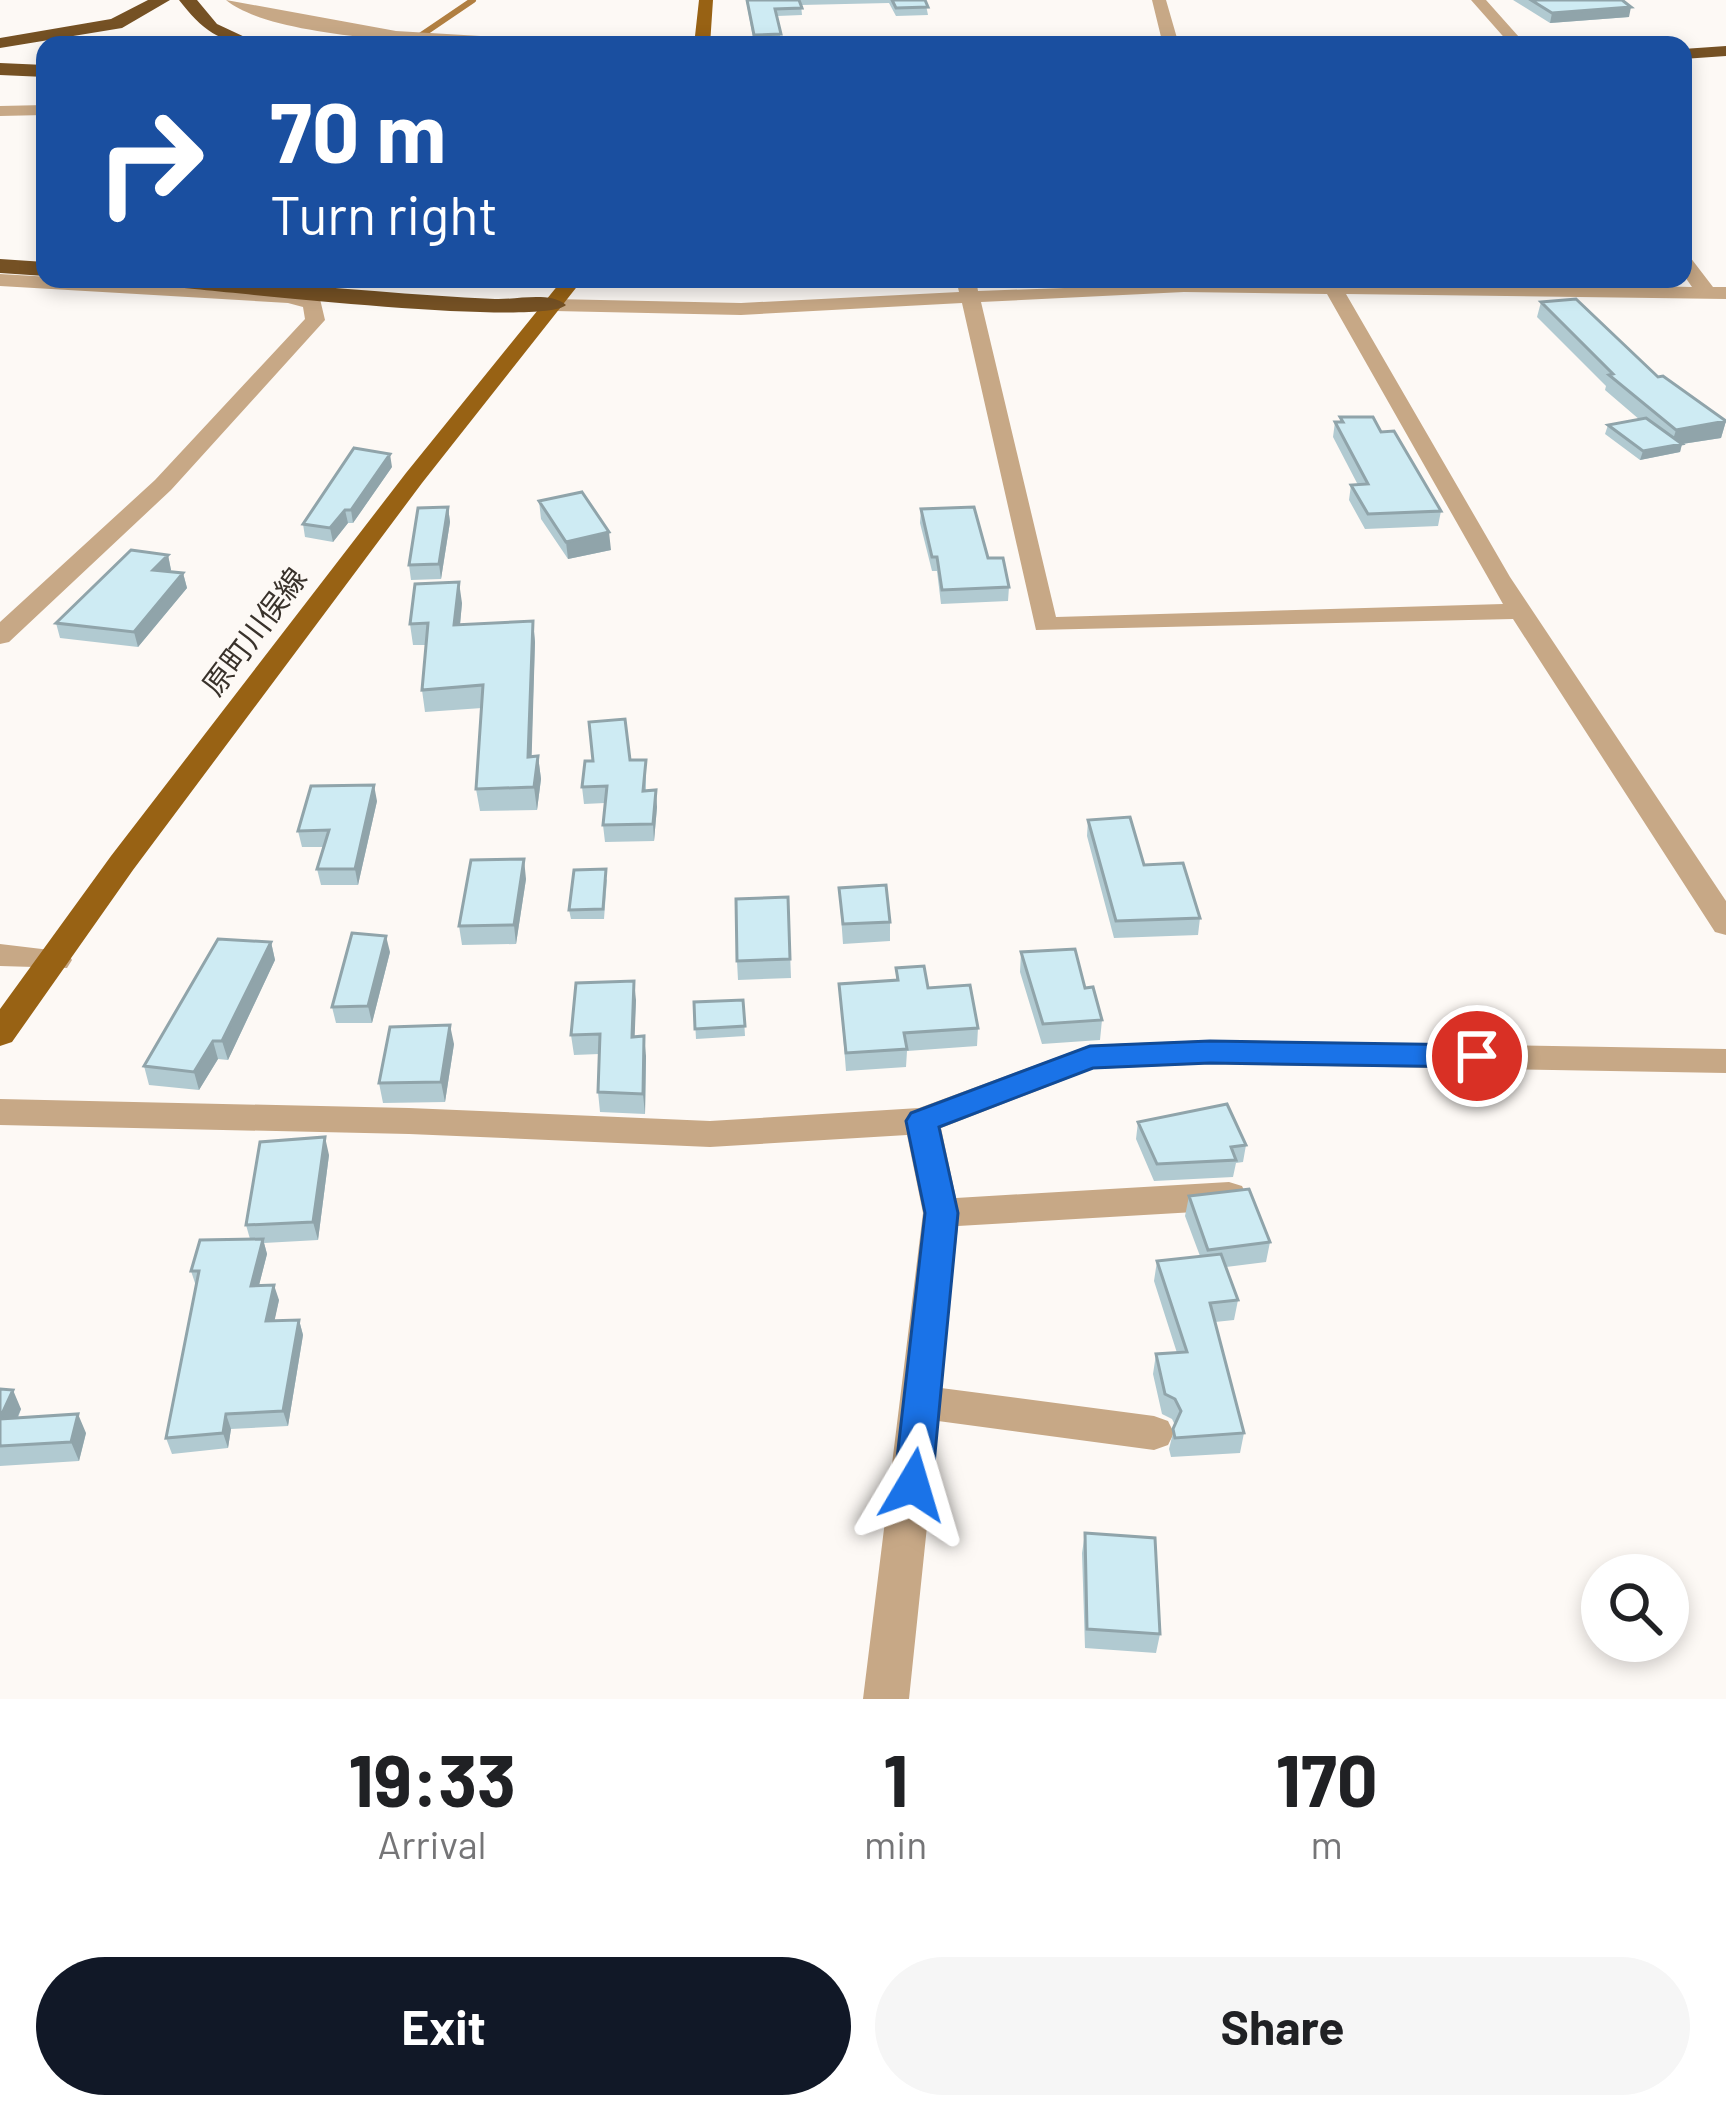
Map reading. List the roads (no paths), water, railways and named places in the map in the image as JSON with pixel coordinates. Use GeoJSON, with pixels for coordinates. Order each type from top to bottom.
{"type":"FeatureCollection","features":[{"type":"Feature","properties":{"kind":"highway"},"geometry":{"type":"LineString","coordinates":[[43,36],[116,24],[146,12],[160,0]]}},
{"type":"Feature","properties":{"kind":"highway"},"geometry":{"type":"LineString","coordinates":[[188,0],[211,28],[231,36]]}},
{"type":"Feature","properties":{"kind":"highway"},"geometry":{"type":"LineString","coordinates":[[0,43],[36,37]]}},
{"type":"Feature","properties":{"kind":"highway"},"geometry":{"type":"LineString","coordinates":[[1692,54],[1726,51]]}},
{"type":"Feature","properties":{"kind":"highway"},"geometry":{"type":"LineString","coordinates":[[0,69],[36,70]]}},
{"type":"Feature","properties":{"kind":"highway"},"geometry":{"type":"LineString","coordinates":[[0,86],[36,86]]}},
{"type":"Feature","properties":{"kind":"highway"},"geometry":{"type":"LineString","coordinates":[[0,261],[36,264]]}},
{"type":"Feature","properties":{"kind":"highway"},"geometry":{"type":"LineString","coordinates":[[275,288],[496,306],[554,305]]}},
{"type":"Feature","properties":{"kind":"highway"},"geometry":{"type":"LineString","coordinates":[[370,288],[554,305]]}},
{"type":"Feature","properties":{"kind":"main road"},"geometry":{"type":"LineString","coordinates":[[703,36],[706,0]]}},
{"type":"Feature","properties":{"kind":"main road","name":"原町川俣線"},"geometry":{"type":"LineString","coordinates":[[0,1034],[122,862],[413,478],[567,288]]}},
{"type":"Feature","properties":{"kind":"street"},"geometry":{"type":"LineString","coordinates":[[233,0],[268,14],[379,36]]}},
{"type":"Feature","properties":{"kind":"street"},"geometry":{"type":"LineString","coordinates":[[1159,0],[1166,36]]}},
{"type":"Feature","properties":{"kind":"street"},"geometry":{"type":"LineString","coordinates":[[1478,0],[1510,36]]}},
{"type":"Feature","properties":{"kind":"street"},"geometry":{"type":"LineString","coordinates":[[0,111],[36,110]]}},
{"type":"Feature","properties":{"kind":"street"},"geometry":{"type":"LineString","coordinates":[[1692,270],[1716,293]]}},
{"type":"Feature","properties":{"kind":"street"},"geometry":{"type":"LineString","coordinates":[[0,280],[36,282]]}},
{"type":"Feature","properties":{"kind":"street"},"geometry":{"type":"LineString","coordinates":[[0,636],[163,485],[315,320],[313,303],[288,297],[136,288]]}},
{"type":"Feature","properties":{"kind":"street"},"geometry":{"type":"LineString","coordinates":[[554,305],[740,308],[957,288]]}},
{"type":"Feature","properties":{"kind":"street"},"geometry":{"type":"LineString","coordinates":[[968,288],[1045,626],[1521,611]]}},
{"type":"Feature","properties":{"kind":"street"},"geometry":{"type":"LineString","coordinates":[[1333,288],[1521,611],[1726,925]]}},
{"type":"Feature","properties":{"kind":"street"},"geometry":{"type":"LineString","coordinates":[[1541,288],[1716,293]]}},
{"type":"Feature","properties":{"kind":"street"},"geometry":{"type":"LineString","coordinates":[[0,955],[56,960]]}},
{"type":"Feature","properties":{"kind":"street"},"geometry":{"type":"LineString","coordinates":[[0,1112],[409,1121],[710,1134],[922,1121],[1090,1057],[1210,1052],[1726,1061]]}},
{"type":"Feature","properties":{"kind":"street"},"geometry":{"type":"LineString","coordinates":[[886,1699],[941,1213],[922,1121]]}},
{"type":"Feature","properties":{"kind":"street"},"geometry":{"type":"LineString","coordinates":[[941,1213],[1231,1196]]}},
{"type":"Feature","properties":{"kind":"street"},"geometry":{"type":"LineString","coordinates":[[922,1402],[1154,1433]]}},
{"type":"Feature","properties":{"kind":"waterway"},"geometry":{"type":"LineString","coordinates":[[420,36],[473,0]]}}]}
